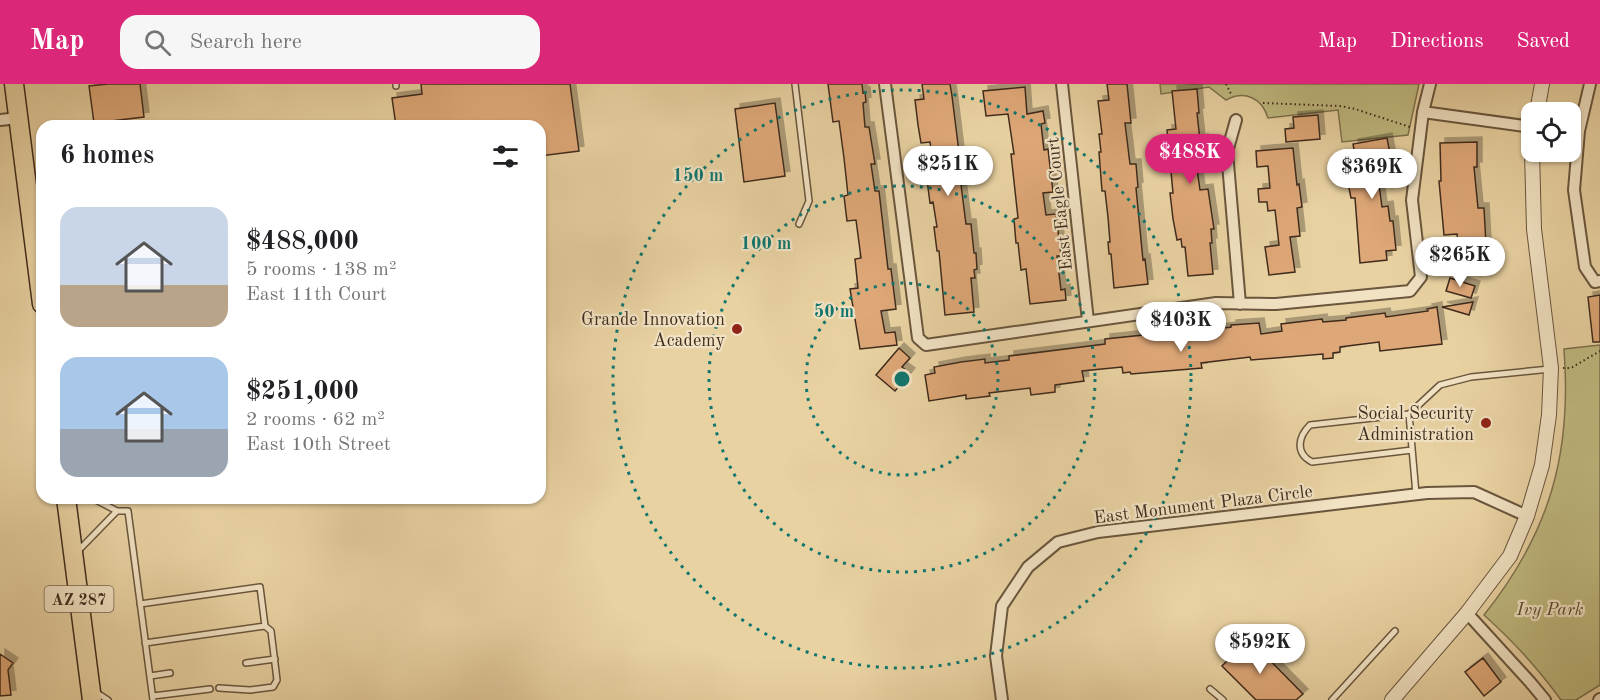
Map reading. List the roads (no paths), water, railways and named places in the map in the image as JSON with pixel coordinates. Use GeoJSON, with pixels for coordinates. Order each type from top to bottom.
{"type":"FeatureCollection","features":[{"type":"Feature","properties":{"kind":"main road"},"geometry":{"type":"LineString","coordinates":[[14,84],[36,258]]}},
{"type":"Feature","properties":{"kind":"main road","name":"AZ 287"},"geometry":{"type":"LineString","coordinates":[[67,504],[92,694]]}},
{"type":"Feature","properties":{"kind":"street"},"geometry":{"type":"LineString","coordinates":[[885,84],[918,338],[926,345],[1216,303],[1276,304],[1410,291],[1421,277],[1412,200],[1423,112],[1430,84]]}},
{"type":"Feature","properties":{"kind":"street","name":"East Eagle Court"},"geometry":{"type":"LineString","coordinates":[[1062,84],[1088,321]]}},
{"type":"Feature","properties":{"kind":"street"},"geometry":{"type":"LineString","coordinates":[[1539,102],[1542,84]]}},
{"type":"Feature","properties":{"kind":"street"},"geometry":{"type":"LineString","coordinates":[[1590,84],[1579,131],[1574,190],[1585,267],[1598,282]]}},
{"type":"Feature","properties":{"kind":"street"},"geometry":{"type":"LineString","coordinates":[[1423,112],[1521,125]]}},
{"type":"Feature","properties":{"kind":"street"},"geometry":{"type":"LineString","coordinates":[[0,120],[18,118]]}},
{"type":"Feature","properties":{"kind":"street"},"geometry":{"type":"LineString","coordinates":[[1236,120],[1227,152],[1240,304]]}},
{"type":"Feature","properties":{"kind":"street"},"geometry":{"type":"LineString","coordinates":[[1392,700],[1467,613],[1510,556],[1527,516],[1542,465],[1549,415],[1551,368],[1534,229],[1532,162]]}},
{"type":"Feature","properties":{"kind":"street","name":"East Monument Plaza Circle"},"geometry":{"type":"LineString","coordinates":[[1002,700],[996,656],[1002,606],[1028,567],[1058,542],[1098,532],[1416,494],[1474,492],[1527,516]]}},
{"type":"Feature","properties":{"kind":"street"},"geometry":{"type":"LineString","coordinates":[[1467,613],[1545,700]]}},
{"type":"Feature","properties":{"kind":"lane"},"geometry":{"type":"LineString","coordinates":[[795,84],[809,201],[800,224]]}},
{"type":"Feature","properties":{"kind":"lane"},"geometry":{"type":"LineString","coordinates":[[1412,450],[1312,462],[1305,458],[1299,446],[1301,434],[1310,425],[1409,414],[1440,385],[1472,377],[1551,368]]}},
{"type":"Feature","properties":{"kind":"lane"},"geometry":{"type":"LineString","coordinates":[[1409,414],[1416,494]]}},
{"type":"Feature","properties":{"kind":"lane"},"geometry":{"type":"LineString","coordinates":[[104,504],[117,511],[128,511],[153,698],[210,689]]}},
{"type":"Feature","properties":{"kind":"lane"},"geometry":{"type":"LineString","coordinates":[[74,555],[117,511]]}},
{"type":"Feature","properties":{"kind":"lane"},"geometry":{"type":"LineString","coordinates":[[140,604],[260,587],[265,626],[270,631],[277,680],[273,687],[250,690],[219,688]]}},
{"type":"Feature","properties":{"kind":"lane"},"geometry":{"type":"LineString","coordinates":[[145,643],[265,626]]}},
{"type":"Feature","properties":{"kind":"lane"},"geometry":{"type":"LineString","coordinates":[[1332,700],[1395,631]]}},
{"type":"Feature","properties":{"kind":"lane"},"geometry":{"type":"LineString","coordinates":[[246,663],[275,659]]}},
{"type":"Feature","properties":{"kind":"lane"},"geometry":{"type":"LineString","coordinates":[[150,676],[170,673]]}},
{"type":"Feature","properties":{"kind":"lane"},"geometry":{"type":"LineString","coordinates":[[1210,689],[1223,700]]}},
{"type":"Feature","properties":{"kind":"lane"},"geometry":{"type":"LineString","coordinates":[[92,694],[108,700]]}},
{"type":"Feature","properties":{"kind":"place","name":"Grande Innovation Academy"},"geometry":{"type":"Point","coordinates":[737,329]}},
{"type":"Feature","properties":{"kind":"place","name":"Social Security Administration"},"geometry":{"type":"Point","coordinates":[1486,423]}},
{"type":"Feature","properties":{"kind":"park label","name":"Ivy Park"},"geometry":{"type":"Point","coordinates":[1550,609]}}]}
